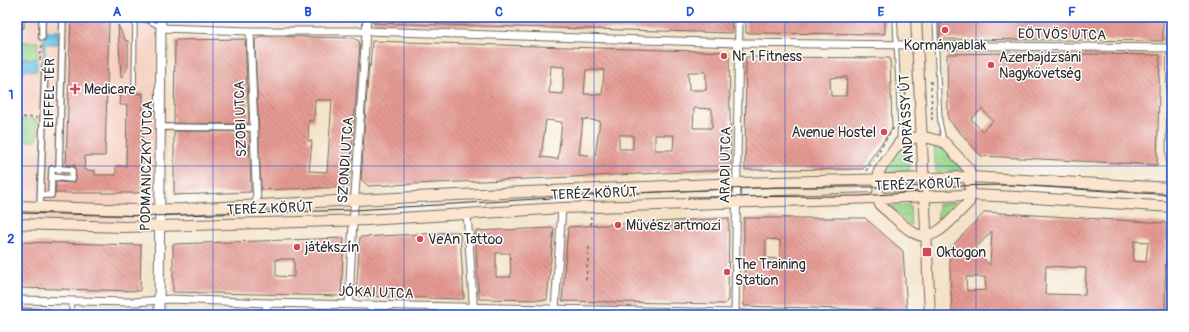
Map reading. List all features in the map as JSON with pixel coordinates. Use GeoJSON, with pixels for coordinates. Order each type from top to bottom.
{"type":"FeatureCollection","features":[{"type":"Feature","properties":{"kind":"main road","name":"ANDRÁSSY ÚT"},"geometry":{"type":"LineString","coordinates":[[916,17],[930,315]]}},
{"type":"Feature","properties":{"kind":"main road"},"geometry":{"type":"LineString","coordinates":[[921,136],[944,142],[969,169],[970,177],[969,202],[939,232],[926,236],[914,233],[880,205],[878,199],[879,171],[899,143],[921,136]]}},
{"type":"Feature","properties":{"kind":"main road","name":"TERÉZ KÖRÚT"},"geometry":{"type":"LineString","coordinates":[[17,206],[161,209],[738,183],[970,177],[1171,187]]}},
{"type":"Feature","properties":{"kind":"main road","name":"TERÉZ KÖRÚT"},"geometry":{"type":"LineString","coordinates":[[17,224],[160,226],[353,220],[562,208],[970,196],[1018,197],[1172,207]]}},
{"type":"Feature","properties":{"kind":"street"},"geometry":{"type":"LineString","coordinates":[[42,17],[42,37]]}},
{"type":"Feature","properties":{"kind":"street","name":"EIFFEL TÉR"},"geometry":{"type":"LineString","coordinates":[[59,169],[62,17]]}},
{"type":"Feature","properties":{"kind":"street","name":"PODMANICZKY UTCA"},"geometry":{"type":"LineString","coordinates":[[159,315],[161,209],[161,17]]}},
{"type":"Feature","properties":{"kind":"street","name":"SZONDI UTCA"},"geometry":{"type":"LineString","coordinates":[[349,304],[353,220],[367,17]]}},
{"type":"Feature","properties":{"kind":"street","name":"ARADI UTCA"},"geometry":{"type":"LineString","coordinates":[[735,313],[738,202],[739,17]]}},
{"type":"Feature","properties":{"kind":"street"},"geometry":{"type":"LineString","coordinates":[[1171,17],[1171,187]]}},
{"type":"Feature","properties":{"kind":"street","name":"EÖTVÖS UTCA"},"geometry":{"type":"LineString","coordinates":[[161,28],[250,31],[366,31],[739,43],[1171,48]]}},
{"type":"Feature","properties":{"kind":"street","name":"SZOBI UTCA"},"geometry":{"type":"LineString","coordinates":[[250,31],[256,205]]}},
{"type":"Feature","properties":{"kind":"street","name":"EIFFEL TÉR"},"geometry":{"type":"LineString","coordinates":[[40,207],[45,66]]}},
{"type":"Feature","properties":{"kind":"street"},"geometry":{"type":"LineString","coordinates":[[161,127],[253,128]]}},
{"type":"Feature","properties":{"kind":"street"},"geometry":{"type":"LineString","coordinates":[[41,195],[51,195],[52,169],[72,170],[73,174],[72,179],[52,177]]}},
{"type":"Feature","properties":{"kind":"street"},"geometry":{"type":"LineString","coordinates":[[555,309],[562,208]]}},
{"type":"Feature","properties":{"kind":"street"},"geometry":{"type":"LineString","coordinates":[[467,213],[473,311]]}},
{"type":"Feature","properties":{"kind":"street","name":"JÓKAI UTCA"},"geometry":{"type":"LineString","coordinates":[[17,300],[135,302],[160,300],[349,304],[473,311],[555,309],[574,312],[666,314],[735,313],[752,315]]}},
{"type":"Feature","properties":{"kind":"street"},"geometry":{"type":"LineString","coordinates":[[266,303],[267,315]]}},
{"type":"Feature","properties":{"kind":"street"},"geometry":{"type":"LineString","coordinates":[[371,305],[371,315]]}},
{"type":"Feature","properties":{"kind":"lane","name":"ANDRÁSSY ÚT"},"geometry":{"type":"LineString","coordinates":[[895,17],[900,125],[899,143]]}},
{"type":"Feature","properties":{"kind":"lane"},"geometry":{"type":"LineString","coordinates":[[935,17],[940,122],[944,142]]}},
{"type":"Feature","properties":{"kind":"lane"},"geometry":{"type":"LineString","coordinates":[[109,19],[146,20],[161,28]]}},
{"type":"Feature","properties":{"kind":"lane"},"geometry":{"type":"LineString","coordinates":[[134,91],[135,20]]}},
{"type":"Feature","properties":{"kind":"lane"},"geometry":{"type":"LineString","coordinates":[[71,309],[72,301]]}},
{"type":"Feature","properties":{"kind":"path"},"geometry":{"type":"LineString","coordinates":[[42,37],[40,66],[45,66]]}},
{"type":"Feature","properties":{"kind":"path"},"geometry":{"type":"LineString","coordinates":[[931,77],[932,122]]}},
{"type":"Feature","properties":{"kind":"path"},"geometry":{"type":"LineString","coordinates":[[17,117],[43,118]]}},
{"type":"Feature","properties":{"kind":"path"},"geometry":{"type":"LineString","coordinates":[[866,171],[895,126]]}},
{"type":"Feature","properties":{"kind":"path"},"geometry":{"type":"LineString","coordinates":[[586,280],[589,247]]}},
{"type":"Feature","properties":{"kind":"shaded area"},"geometry":{"type":"Polygon","coordinates":[[[17,17],[168,17],[165,233],[17,231],[17,17]]]}},
{"type":"Feature","properties":{"kind":"green space"},"geometry":{"type":"Polygon","coordinates":[[[17,42],[38,42],[37,59],[20,59],[18,119],[37,120],[37,141],[17,141],[17,42]]]}},
{"type":"Feature","properties":{"kind":"green space"},"geometry":{"type":"Polygon","coordinates":[[[908,145],[909,173],[883,174],[896,153],[908,145]]]}},
{"type":"Feature","properties":{"kind":"green space"},"geometry":{"type":"Polygon","coordinates":[[[934,146],[943,149],[951,155],[962,171],[936,172],[934,146]]]}},
{"type":"Feature","properties":{"kind":"green space"},"geometry":{"type":"Polygon","coordinates":[[[961,202],[938,225],[938,204],[961,202]]]}},
{"type":"Feature","properties":{"kind":"green space"},"geometry":{"type":"Polygon","coordinates":[[[910,205],[911,226],[888,206],[910,205]]]}},
{"type":"Feature","properties":{"kind":"water"},"geometry":{"type":"Polygon","coordinates":[[[44,30],[59,31],[59,44],[45,44],[45,64],[43,63],[44,30]]]}},
{"type":"Feature","properties":{"kind":"water"},"geometry":{"type":"Polygon","coordinates":[[[20,58],[37,59],[37,71],[20,70],[20,58]]]}},
{"type":"Feature","properties":{"kind":"building"},"geometry":{"type":"Polygon","coordinates":[[[17,17],[24,17],[24,28],[17,27],[17,17]]]}},
{"type":"Feature","properties":{"kind":"building"},"geometry":{"type":"Polygon","coordinates":[[[71,17],[106,17],[106,20],[109,22],[105,156],[85,156],[84,170],[95,171],[95,175],[116,175],[116,166],[126,166],[127,105],[120,105],[121,92],[134,94],[143,93],[142,185],[140,192],[55,193],[56,182],[72,183],[76,179],[75,165],[66,165],[71,17]]]}},
{"type":"Feature","properties":{"kind":"building"},"geometry":{"type":"Polygon","coordinates":[[[373,17],[732,17],[732,33],[373,23],[373,17]]]}},
{"type":"Feature","properties":{"kind":"building"},"geometry":{"type":"Polygon","coordinates":[[[746,17],[885,17],[885,34],[746,33],[746,17]]]}},
{"type":"Feature","properties":{"kind":"building"},"geometry":{"type":"Polygon","coordinates":[[[940,17],[1163,17],[1163,41],[940,39],[940,17]]]}},
{"type":"Feature","properties":{"kind":"building"},"geometry":{"type":"Polygon","coordinates":[[[118,25],[125,40],[128,41],[128,67],[121,78],[118,25]]]}},
{"type":"Feature","properties":{"kind":"building"},"geometry":{"type":"Polygon","coordinates":[[[260,36],[353,38],[359,41],[360,44],[349,187],[261,190],[255,40],[260,36]],[[315,100],[314,121],[309,120],[308,141],[312,141],[309,171],[327,172],[332,100],[315,100]]]}},
{"type":"Feature","properties":{"kind":"building"},"geometry":{"type":"Polygon","coordinates":[[[245,39],[249,124],[174,123],[175,40],[245,39]]]}},
{"type":"Feature","properties":{"kind":"building"},"geometry":{"type":"Polygon","coordinates":[[[372,41],[729,52],[731,170],[368,186],[361,179],[369,64],[370,67],[372,41]],[[551,66],[549,93],[563,94],[564,67],[551,66]],[[586,70],[584,94],[602,95],[604,70],[586,70]],[[688,72],[689,90],[706,90],[706,72],[688,72]],[[694,108],[693,128],[712,128],[712,109],[694,108]],[[583,119],[579,154],[595,156],[600,121],[583,119]],[[546,120],[541,157],[558,159],[562,122],[546,120]],[[619,135],[619,149],[633,149],[633,135],[619,135]],[[655,135],[655,150],[673,150],[674,135],[655,135]]]}},
{"type":"Feature","properties":{"kind":"building"},"geometry":{"type":"Polygon","coordinates":[[[1006,53],[1160,55],[1157,165],[981,156],[948,119],[947,54],[1006,53]],[[982,109],[971,119],[982,131],[993,121],[982,109]]]}},
{"type":"Feature","properties":{"kind":"building"},"geometry":{"type":"Polygon","coordinates":[[[746,57],[890,58],[892,129],[863,169],[745,170],[746,57]],[[847,77],[830,78],[831,96],[846,96],[847,77]]]}},
{"type":"Feature","properties":{"kind":"building"},"geometry":{"type":"Polygon","coordinates":[[[174,131],[249,132],[251,192],[174,195],[174,131]]]}},
{"type":"Feature","properties":{"kind":"building"},"geometry":{"type":"Polygon","coordinates":[[[985,212],[1166,223],[1165,315],[1024,315],[952,312],[949,249],[985,212]],[[992,231],[974,250],[990,265],[992,231]],[[1134,241],[1133,261],[1146,262],[1148,242],[1134,241]],[[1046,266],[1045,294],[1085,295],[1086,268],[1046,266]],[[966,277],[967,291],[986,290],[985,277],[966,277]]]}},
{"type":"Feature","properties":{"kind":"building"},"geometry":{"type":"Polygon","coordinates":[[[729,218],[728,299],[725,304],[562,301],[568,227],[729,218]]]}},
{"type":"Feature","properties":{"kind":"building"},"geometry":{"type":"Polygon","coordinates":[[[744,218],[865,218],[903,251],[907,311],[744,306],[744,218]],[[766,239],[766,258],[780,259],[780,240],[766,239]]]}},
{"type":"Feature","properties":{"kind":"building"},"geometry":{"type":"Polygon","coordinates":[[[554,228],[547,300],[479,299],[475,231],[554,228]],[[496,253],[496,277],[511,277],[510,253],[496,253]]]}},
{"type":"Feature","properties":{"kind":"building"},"geometry":{"type":"Polygon","coordinates":[[[460,232],[464,299],[356,296],[360,237],[460,232]]]}},
{"type":"Feature","properties":{"kind":"building"},"geometry":{"type":"Polygon","coordinates":[[[344,238],[341,296],[173,292],[173,244],[344,238]],[[276,259],[276,276],[294,277],[294,259],[276,259]]]}},
{"type":"Feature","properties":{"kind":"building"},"geometry":{"type":"Polygon","coordinates":[[[17,242],[141,245],[140,291],[17,288],[17,242]]]}},
{"type":"Feature","properties":{"kind":"building"},"geometry":{"type":"Polygon","coordinates":[[[17,308],[51,309],[51,315],[17,315],[17,308]]]}},
{"type":"Feature","properties":{"kind":"tram line"},"geometry":{"type":"LineString","coordinates":[[17,213],[147,216],[354,210],[636,193],[776,187],[1012,185],[1172,195]]}},
{"type":"Feature","properties":{"kind":"tram line"},"geometry":{"type":"LineString","coordinates":[[688,197],[859,196],[922,192]]}},
{"type":"Feature","properties":{"kind":"place","name":"Kormányablak"},"geometry":{"type":"Point","coordinates":[945,30]}},
{"type":"Feature","properties":{"kind":"place","name":"Nr 1 Fitness"},"geometry":{"type":"Point","coordinates":[724,56]}},
{"type":"Feature","properties":{"kind":"place","name":"Azerbajdzsáni Nagykövetség"},"geometry":{"type":"Point","coordinates":[991,65]}},
{"type":"Feature","properties":{"kind":"place","name":"Medicare"},"geometry":{"type":"Point","coordinates":[75,89]}},
{"type":"Feature","properties":{"kind":"place","name":"Avenue Hostel"},"geometry":{"type":"Point","coordinates":[884,132]}},
{"type":"Feature","properties":{"kind":"place","name":"Művész artmozi"},"geometry":{"type":"Point","coordinates":[618,225]}},
{"type":"Feature","properties":{"kind":"place","name":"VeAn Tattoo"},"geometry":{"type":"Point","coordinates":[420,239]}},
{"type":"Feature","properties":{"kind":"place","name":"játékszín"},"geometry":{"type":"Point","coordinates":[297,247]}},
{"type":"Feature","properties":{"kind":"place","name":"Oktogon"},"geometry":{"type":"Point","coordinates":[927,252]}},
{"type":"Feature","properties":{"kind":"place","name":"The Training Station"},"geometry":{"type":"Point","coordinates":[727,272]}}]}
